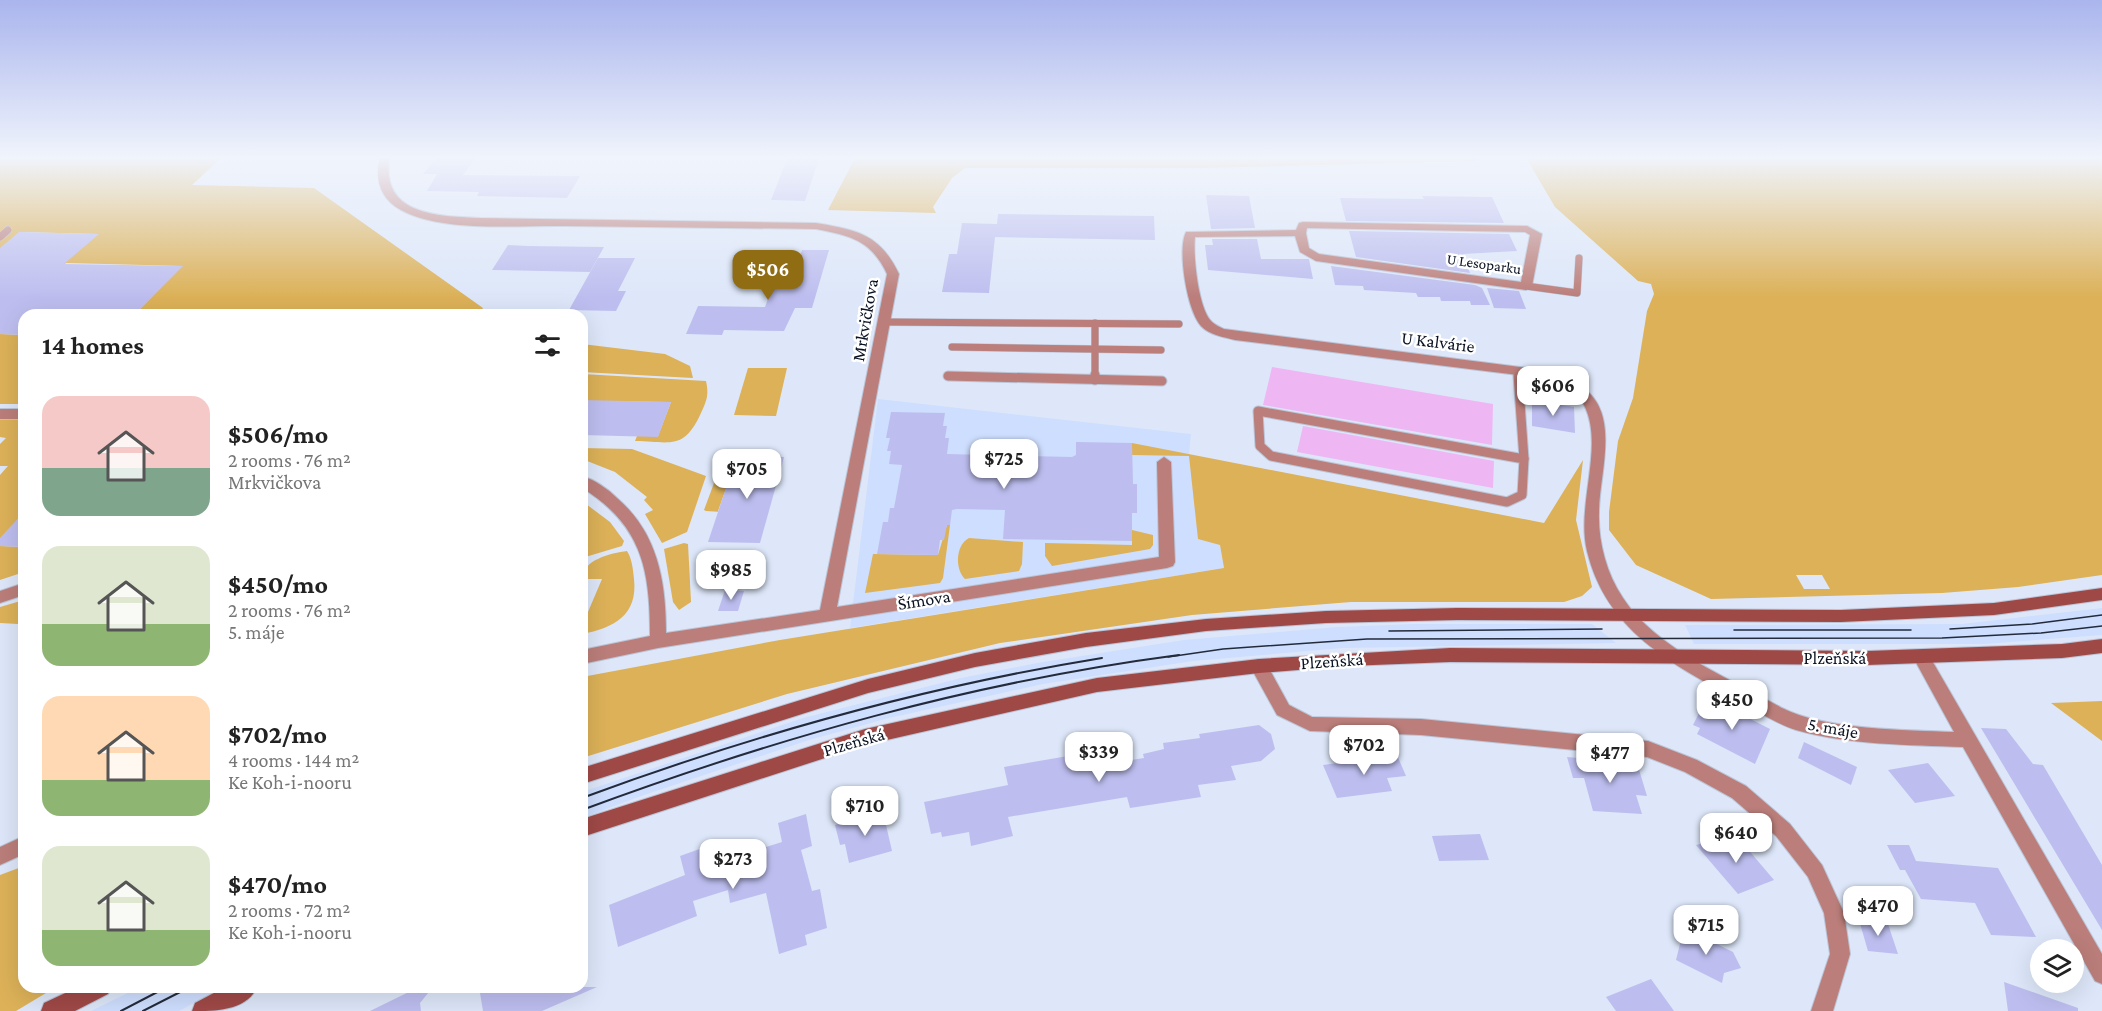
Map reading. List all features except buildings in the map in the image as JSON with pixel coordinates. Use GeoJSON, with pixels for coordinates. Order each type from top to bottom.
{"type":"FeatureCollection","features":[{"type":"Feature","properties":{"kind":"main road"},"geometry":{"type":"LineString","coordinates":[[588,774],[868,686],[975,660],[1086,640],[1206,625],[1326,617],[1623,613],[1842,616],[1994,609],[2102,594]]}},
{"type":"Feature","properties":{"kind":"main road","name":"Plzeňská"},"geometry":{"type":"LineString","coordinates":[[588,826],[865,737],[1097,686],[1259,666],[1450,656],[1921,657],[2062,651],[2102,646]]}},
{"type":"Feature","properties":{"kind":"main road"},"geometry":{"type":"LineString","coordinates":[[52,1011],[89,993]]}},
{"type":"Feature","properties":{"kind":"main road"},"geometry":{"type":"LineString","coordinates":[[203,1011],[235,993]]}},
{"type":"Feature","properties":{"kind":"street","name":"Mrkvičkova"},"geometry":{"type":"LineString","coordinates":[[399,203],[413,212],[440,218],[491,221],[816,226],[854,233],[874,243],[887,258],[893,274],[827,615]]}},
{"type":"Feature","properties":{"kind":"street","name":"U Lesoparku"},"geometry":{"type":"LineString","coordinates":[[1303,225],[1527,229],[1536,234],[1526,286],[1316,257],[1304,250],[1300,233],[1303,225]]}},
{"type":"Feature","properties":{"kind":"street","name":"U Lesoparku"},"geometry":{"type":"LineString","coordinates":[[1236,336],[1210,328],[1199,316],[1189,235],[1196,232],[1300,233]]}},
{"type":"Feature","properties":{"kind":"street","name":"U Kalvárie"},"geometry":{"type":"LineString","coordinates":[[1236,336],[1518,371],[1570,385],[1586,397],[1595,411],[1598,445],[1591,514],[1594,537],[1607,586],[1623,613]]}},
{"type":"Feature","properties":{"kind":"street"},"geometry":{"type":"LineString","coordinates":[[0,414],[18,414]]}},
{"type":"Feature","properties":{"kind":"street","name":"Šímova"},"geometry":{"type":"LineString","coordinates":[[588,656],[658,641],[1167,562],[1164,462]]}},
{"type":"Feature","properties":{"kind":"street"},"geometry":{"type":"LineString","coordinates":[[588,484],[606,494],[631,519],[646,543],[655,571],[658,641]]}},
{"type":"Feature","properties":{"kind":"street"},"geometry":{"type":"LineString","coordinates":[[0,597],[18,591]]}},
{"type":"Feature","properties":{"kind":"street","name":"5. máje"},"geometry":{"type":"LineString","coordinates":[[1623,613],[1650,638],[1679,657],[1796,722],[1879,736],[1967,740]]}},
{"type":"Feature","properties":{"kind":"street"},"geometry":{"type":"LineString","coordinates":[[1921,657],[2102,974]]}},
{"type":"Feature","properties":{"kind":"street"},"geometry":{"type":"LineString","coordinates":[[1259,666],[1282,710],[1310,724],[1421,727],[1648,749],[1691,766],[1739,792],[1783,830],[1815,871],[1834,913],[1840,954],[1822,1011]]}},
{"type":"Feature","properties":{"kind":"street"},"geometry":{"type":"LineString","coordinates":[[0,856],[18,847]]}},
{"type":"Feature","properties":{"kind":"lane"},"geometry":{"type":"LineString","coordinates":[[0,237],[8,230]]}},
{"type":"Feature","properties":{"kind":"lane"},"geometry":{"type":"LineString","coordinates":[[1526,286],[1577,293],[1579,258]]}},
{"type":"Feature","properties":{"kind":"lane"},"geometry":{"type":"LineString","coordinates":[[884,322],[1179,324]]}},
{"type":"Feature","properties":{"kind":"lane"},"geometry":{"type":"LineString","coordinates":[[1095,322],[1095,380]]}},
{"type":"Feature","properties":{"kind":"lane"},"geometry":{"type":"LineString","coordinates":[[952,347],[1161,350]]}},
{"type":"Feature","properties":{"kind":"lane"},"geometry":{"type":"LineString","coordinates":[[1518,371],[1524,459],[1522,495],[1507,502],[1272,456],[1260,446],[1258,411],[1524,459]]}},
{"type":"Feature","properties":{"kind":"lane"},"geometry":{"type":"LineString","coordinates":[[948,376],[1162,381]]}},
{"type":"Feature","properties":{"kind":"shaded area"},"geometry":{"type":"Polygon","coordinates":[[[0,203],[335,203],[483,308],[140,309],[182,266],[66,263],[58,271],[25,270],[98,234],[20,232],[0,269],[0,203]]]}},
{"type":"Feature","properties":{"kind":"shaded area"},"geometry":{"type":"Polygon","coordinates":[[[832,203],[936,203],[933,207],[936,213],[828,210],[832,203]]]}},
{"type":"Feature","properties":{"kind":"shaded area"},"geometry":{"type":"Polygon","coordinates":[[[1553,203],[2102,203],[2102,575],[2018,587],[1942,593],[1711,599],[1636,565],[1609,530],[1609,512],[1618,441],[1633,398],[1647,311],[1654,294],[1651,284],[1638,281],[1553,203]],[[1796,575],[1804,589],[1830,589],[1822,575],[1796,575]]]}},
{"type":"Feature","properties":{"kind":"shaded area"},"geometry":{"type":"Polygon","coordinates":[[[0,334],[18,335],[18,404],[0,404],[0,334]]]}},
{"type":"Feature","properties":{"kind":"shaded area"},"geometry":{"type":"Polygon","coordinates":[[[588,345],[665,354],[690,366],[693,378],[588,372],[588,345]]]}},
{"type":"Feature","properties":{"kind":"shaded area"},"geometry":{"type":"Polygon","coordinates":[[[1272,367],[1493,404],[1492,445],[1263,405],[1272,367]]]}},
{"type":"Feature","properties":{"kind":"shaded area"},"geometry":{"type":"Polygon","coordinates":[[[748,368],[787,368],[776,416],[734,415],[748,368]]]}},
{"type":"Feature","properties":{"kind":"shaded area"},"geometry":{"type":"Polygon","coordinates":[[[588,374],[706,381],[707,397],[689,433],[676,441],[635,441],[637,436],[658,436],[671,402],[588,401],[588,374]]]}},
{"type":"Feature","properties":{"kind":"shaded area"},"geometry":{"type":"Polygon","coordinates":[[[878,399],[1191,434],[1189,454],[1220,545],[1224,568],[850,628],[878,399]]]}},
{"type":"Feature","properties":{"kind":"shaded area"},"geometry":{"type":"Polygon","coordinates":[[[18,418],[18,519],[0,543],[0,475],[8,466],[0,466],[0,444],[6,438],[0,437],[0,419],[18,418]]]}},
{"type":"Feature","properties":{"kind":"shaded area"},"geometry":{"type":"Polygon","coordinates":[[[1303,426],[1494,461],[1493,488],[1297,452],[1303,426]]]}},
{"type":"Feature","properties":{"kind":"shaded area"},"geometry":{"type":"Polygon","coordinates":[[[1132,443],[1544,523],[1583,460],[1576,520],[1592,587],[1582,596],[1564,602],[1351,602],[1192,615],[1000,643],[787,694],[588,756],[588,676],[780,640],[1224,568],[1220,545],[1198,539],[1189,456],[1132,455],[1132,443]]]}},
{"type":"Feature","properties":{"kind":"shaded area"},"geometry":{"type":"Polygon","coordinates":[[[588,448],[632,449],[706,476],[687,532],[662,543],[645,514],[653,510],[644,500],[647,497],[615,472],[588,461],[588,448]]]}},
{"type":"Feature","properties":{"kind":"shaded area"},"geometry":{"type":"Polygon","coordinates":[[[717,475],[734,475],[732,483],[728,483],[718,511],[722,512],[706,511],[704,510],[717,475]]]}},
{"type":"Feature","properties":{"kind":"shaded area"},"geometry":{"type":"Polygon","coordinates":[[[588,506],[610,522],[624,541],[622,546],[588,556],[588,506]]]}},
{"type":"Feature","properties":{"kind":"shaded area"},"geometry":{"type":"Polygon","coordinates":[[[947,525],[950,525],[943,578],[940,583],[865,593],[873,554],[938,555],[947,525]]]}},
{"type":"Feature","properties":{"kind":"shaded area"},"geometry":{"type":"Polygon","coordinates":[[[1132,530],[1153,535],[1153,545],[1150,549],[1052,566],[1045,556],[1045,543],[1132,545],[1132,530]]]}},
{"type":"Feature","properties":{"kind":"shaded area"},"geometry":{"type":"Polygon","coordinates":[[[969,538],[1023,542],[1022,564],[1019,571],[965,579],[959,570],[958,558],[961,546],[969,538]]]}},
{"type":"Feature","properties":{"kind":"shaded area"},"geometry":{"type":"Polygon","coordinates":[[[688,544],[691,602],[679,610],[673,602],[664,549],[688,544]]]}},
{"type":"Feature","properties":{"kind":"shaded area"},"geometry":{"type":"Polygon","coordinates":[[[0,546],[18,547],[18,574],[0,580],[0,546]]]}},
{"type":"Feature","properties":{"kind":"shaded area"},"geometry":{"type":"Polygon","coordinates":[[[627,551],[630,557],[634,579],[632,602],[622,618],[604,628],[588,632],[588,612],[602,579],[588,579],[588,566],[598,559],[627,551]]]}},
{"type":"Feature","properties":{"kind":"shaded area"},"geometry":{"type":"Polygon","coordinates":[[[18,602],[18,624],[0,623],[0,607],[18,602]]]}},
{"type":"Feature","properties":{"kind":"shaded area"},"geometry":{"type":"Polygon","coordinates":[[[2102,608],[2102,635],[1984,644],[1694,644],[1685,625],[1962,624],[2102,608]]]}},
{"type":"Feature","properties":{"kind":"shaded area"},"geometry":{"type":"Polygon","coordinates":[[[1414,624],[1592,624],[1616,643],[1343,648],[1193,661],[1043,684],[889,718],[809,740],[588,816],[588,790],[803,718],[961,678],[1037,663],[1184,640],[1337,627],[1414,624]]]}},
{"type":"Feature","properties":{"kind":"shaded area"},"geometry":{"type":"Polygon","coordinates":[[[2102,701],[2102,741],[2051,703],[2102,701]]]}},
{"type":"Feature","properties":{"kind":"shaded area"},"geometry":{"type":"Polygon","coordinates":[[[18,868],[18,993],[46,993],[16,1011],[0,1011],[0,875],[18,868]]]}},
{"type":"Feature","properties":{"kind":"shaded area"},"geometry":{"type":"Polygon","coordinates":[[[128,993],[213,993],[179,1011],[91,1011],[128,993]]]}},
{"type":"Feature","properties":{"kind":"tram line"},"geometry":{"type":"LineString","coordinates":[[1950,629],[2032,624],[2102,615]]}},
{"type":"Feature","properties":{"kind":"tram line"},"geometry":{"type":"LineString","coordinates":[[1168,657],[1223,649],[1367,639],[1942,638],[2041,633],[2102,626]]}},
{"type":"Feature","properties":{"kind":"tram line"},"geometry":{"type":"LineString","coordinates":[[1389,631],[1602,629]]}},
{"type":"Feature","properties":{"kind":"tram line"},"geometry":{"type":"LineString","coordinates":[[1734,630],[1911,630]]}},
{"type":"Feature","properties":{"kind":"tram line"},"geometry":{"type":"LineString","coordinates":[[588,808],[728,759],[876,716],[1026,680],[1179,655]]}},
{"type":"Feature","properties":{"kind":"tram line"},"geometry":{"type":"LineString","coordinates":[[588,796],[710,754],[839,715],[969,683],[1102,658]]}},
{"type":"Feature","properties":{"kind":"tram line"},"geometry":{"type":"LineString","coordinates":[[121,1011],[156,993]]}},
{"type":"Feature","properties":{"kind":"tram line"},"geometry":{"type":"LineString","coordinates":[[143,1011],[178,993]]}}]}
